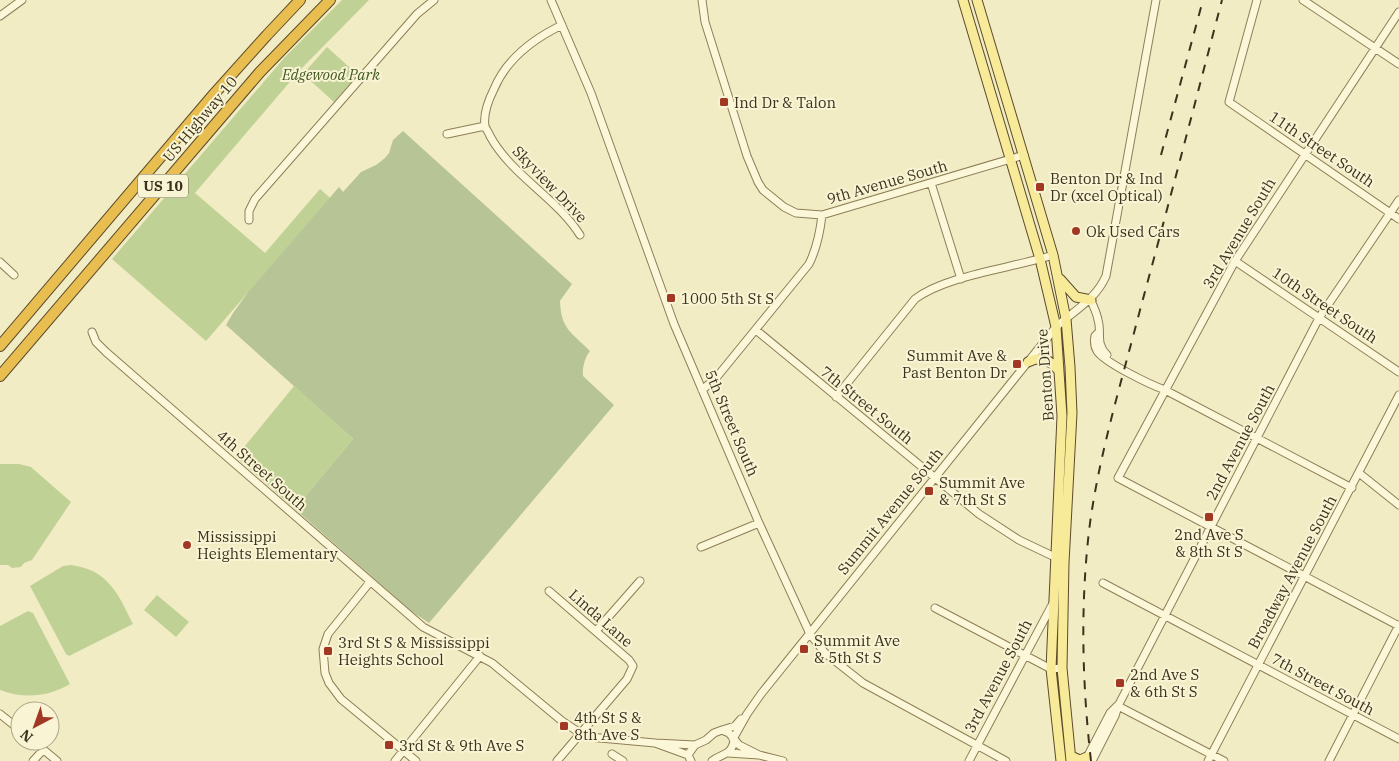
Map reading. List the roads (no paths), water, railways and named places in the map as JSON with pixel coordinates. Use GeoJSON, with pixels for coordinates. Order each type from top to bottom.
{"type":"FeatureCollection","features":[{"type":"Feature","properties":{"kind":"highway","name":"US 10"},"geometry":{"type":"LineString","coordinates":[[0,346],[225,81],[300,0]]}},
{"type":"Feature","properties":{"kind":"highway","name":"US Highway 10"},"geometry":{"type":"LineString","coordinates":[[0,376],[260,72],[330,0]]}},
{"type":"Feature","properties":{"kind":"main road","name":"Benton Drive"},"geometry":{"type":"LineString","coordinates":[[963,0],[1040,259],[1056,327],[1062,416],[1052,605],[1051,669],[1061,761]]}},
{"type":"Feature","properties":{"kind":"main road","name":"Benton Drive"},"geometry":{"type":"LineString","coordinates":[[977,0],[1053,255],[1066,318],[1072,413],[1062,668],[1071,758]]}},
{"type":"Feature","properties":{"kind":"main road"},"geometry":{"type":"LineString","coordinates":[[1057,275],[1076,297],[1090,300]]}},
{"type":"Feature","properties":{"kind":"main road"},"geometry":{"type":"LineString","coordinates":[[1028,362],[1034,359],[1047,359],[1059,371]]}},
{"type":"Feature","properties":{"kind":"main road"},"geometry":{"type":"LineString","coordinates":[[1071,758],[1088,760]]}},
{"type":"Feature","properties":{"kind":"street"},"geometry":{"type":"LineString","coordinates":[[0,16],[22,0]]}},
{"type":"Feature","properties":{"kind":"street"},"geometry":{"type":"LineString","coordinates":[[249,220],[249,211],[255,199],[417,14],[434,0]]}},
{"type":"Feature","properties":{"kind":"street","name":"5th Street South"},"geometry":{"type":"LineString","coordinates":[[551,0],[591,93],[674,324],[759,523],[810,634],[825,652],[863,683],[1006,761]]}},
{"type":"Feature","properties":{"kind":"street"},"geometry":{"type":"LineString","coordinates":[[702,0],[708,31],[747,156],[758,182],[763,190],[784,208],[796,213],[822,215]]}},
{"type":"Feature","properties":{"kind":"street","name":"Summit Avenue South"},"geometry":{"type":"LineString","coordinates":[[689,759],[695,745],[706,740],[714,733],[734,726],[747,714],[1056,327],[1090,300],[1101,288],[1106,276],[1156,0]]}},
{"type":"Feature","properties":{"kind":"street","name":"11th Street South"},"geometry":{"type":"LineString","coordinates":[[1257,0],[1229,102],[1399,219]]}},
{"type":"Feature","properties":{"kind":"street"},"geometry":{"type":"LineString","coordinates":[[1302,0],[1399,64]]}},
{"type":"Feature","properties":{"kind":"street","name":"3rd Avenue South"},"geometry":{"type":"LineString","coordinates":[[1211,527],[1118,478],[1235,261],[1399,12]]}},
{"type":"Feature","properties":{"kind":"street"},"geometry":{"type":"LineString","coordinates":[[447,134],[485,126],[490,96],[504,70],[519,52],[528,45],[542,35],[562,25]]}},
{"type":"Feature","properties":{"kind":"street","name":"Skyview Drive"},"geometry":{"type":"LineString","coordinates":[[485,126],[496,146],[507,160],[564,214],[580,234]]}},
{"type":"Feature","properties":{"kind":"street","name":"9th Avenue South"},"geometry":{"type":"LineString","coordinates":[[702,390],[716,378],[809,264],[818,242],[822,215],[1024,156]]}},
{"type":"Feature","properties":{"kind":"street"},"geometry":{"type":"LineString","coordinates":[[932,183],[961,279]]}},
{"type":"Feature","properties":{"kind":"street","name":"2nd Avenue South"},"geometry":{"type":"LineString","coordinates":[[1088,760],[1110,713],[1118,706],[1319,318],[1399,200]]}},
{"type":"Feature","properties":{"kind":"street"},"geometry":{"type":"LineString","coordinates":[[836,397],[915,299],[925,291],[961,279],[1053,255]]}},
{"type":"Feature","properties":{"kind":"street","name":"10th Street South"},"geometry":{"type":"LineString","coordinates":[[1235,261],[1399,372]]}},
{"type":"Feature","properties":{"kind":"street"},"geometry":{"type":"LineString","coordinates":[[0,262],[14,274]]}},
{"type":"Feature","properties":{"kind":"street"},"geometry":{"type":"LineString","coordinates":[[1090,300],[1099,321],[1098,333],[1094,341],[1098,352],[1102,356],[1154,386],[1352,488]]}},
{"type":"Feature","properties":{"kind":"street","name":"7th Street South"},"geometry":{"type":"LineString","coordinates":[[756,330],[979,514],[1019,540],[1065,560]]}},
{"type":"Feature","properties":{"kind":"street","name":"4th Street South"},"geometry":{"type":"LineString","coordinates":[[92,332],[96,342],[106,352],[423,627],[480,656],[510,676],[562,721],[580,733],[590,737],[695,745]]}},
{"type":"Feature","properties":{"kind":"street","name":"Broadway Avenue South"},"geometry":{"type":"LineString","coordinates":[[1210,758],[1399,395]]}},
{"type":"Feature","properties":{"kind":"street"},"geometry":{"type":"LineString","coordinates":[[1359,473],[1399,505]]}},
{"type":"Feature","properties":{"kind":"street"},"geometry":{"type":"LineString","coordinates":[[701,547],[759,523]]}},
{"type":"Feature","properties":{"kind":"street"},"geometry":{"type":"LineString","coordinates":[[1211,527],[1399,626],[1328,761]]}},
{"type":"Feature","properties":{"kind":"street"},"geometry":{"type":"LineString","coordinates":[[596,631],[640,581]]}},
{"type":"Feature","properties":{"kind":"street"},"geometry":{"type":"LineString","coordinates":[[370,582],[328,634],[323,649],[325,673],[328,683],[341,699],[416,761]]}},
{"type":"Feature","properties":{"kind":"street","name":"7th Street South"},"geometry":{"type":"LineString","coordinates":[[1102,583],[1399,739]]}},
{"type":"Feature","properties":{"kind":"street","name":"Linda Lane"},"geometry":{"type":"LineString","coordinates":[[549,591],[629,660],[633,666],[628,679],[580,733]]}},
{"type":"Feature","properties":{"kind":"street","name":"3rd Avenue South"},"geometry":{"type":"LineString","coordinates":[[969,761],[1052,605]]}},
{"type":"Feature","properties":{"kind":"street"},"geometry":{"type":"LineString","coordinates":[[935,608],[1051,669],[1062,668]]}},
{"type":"Feature","properties":{"kind":"street"},"geometry":{"type":"LineString","coordinates":[[395,761],[480,656]]}},
{"type":"Feature","properties":{"kind":"street"},"geometry":{"type":"LineString","coordinates":[[1118,706],[1210,758],[1224,761]]}},
{"type":"Feature","properties":{"kind":"street"},"geometry":{"type":"LineString","coordinates":[[0,714],[10,722]]}},
{"type":"Feature","properties":{"kind":"street","name":"Summit Avenue South"},"geometry":{"type":"LineString","coordinates":[[728,753],[733,747],[733,740],[747,714]]}},
{"type":"Feature","properties":{"kind":"street"},"geometry":{"type":"LineString","coordinates":[[722,730],[729,733],[733,740],[759,755]]}},
{"type":"Feature","properties":{"kind":"street"},"geometry":{"type":"LineString","coordinates":[[557,761],[580,733]]}},
{"type":"Feature","properties":{"kind":"street","name":"4th Street South"},"geometry":{"type":"LineString","coordinates":[[655,743],[689,759]]}},
{"type":"Feature","properties":{"kind":"street"},"geometry":{"type":"LineString","coordinates":[[34,761],[42,751]]}},
{"type":"Feature","properties":{"kind":"street"},"geometry":{"type":"LineString","coordinates":[[44,751],[57,761]]}},
{"type":"Feature","properties":{"kind":"street"},"geometry":{"type":"LineString","coordinates":[[712,761],[728,753],[759,755],[783,761]]}},
{"type":"Feature","properties":{"kind":"street"},"geometry":{"type":"LineString","coordinates":[[612,754],[624,761]]}},
{"type":"Feature","properties":{"kind":"railway"},"geometry":{"type":"LineString","coordinates":[[1161,155],[1203,0]]}},
{"type":"Feature","properties":{"kind":"railway"},"geometry":{"type":"LineString","coordinates":[[1091,761],[1083,642],[1087,553],[1094,496],[1112,416],[1222,0]]}},
{"type":"Feature","properties":{"kind":"place","name":"Ind Dr & Talon"},"geometry":{"type":"Point","coordinates":[724,102]}},
{"type":"Feature","properties":{"kind":"place","name":"Benton Dr & Ind Dr (xcel Optical)"},"geometry":{"type":"Point","coordinates":[1040,187]}},
{"type":"Feature","properties":{"kind":"place","name":"Ok Used Cars"},"geometry":{"type":"Point","coordinates":[1076,231]}},
{"type":"Feature","properties":{"kind":"place","name":"1000 5th St S"},"geometry":{"type":"Point","coordinates":[671,298]}},
{"type":"Feature","properties":{"kind":"place","name":"Summit Ave & Past Benton Dr"},"geometry":{"type":"Point","coordinates":[1017,364]}},
{"type":"Feature","properties":{"kind":"place","name":"Summit Ave & 7th St S"},"geometry":{"type":"Point","coordinates":[929,491]}},
{"type":"Feature","properties":{"kind":"place","name":"2nd Ave S & 8th St S"},"geometry":{"type":"Point","coordinates":[1209,517]}},
{"type":"Feature","properties":{"kind":"place","name":"Mississippi Heights Elementary"},"geometry":{"type":"Point","coordinates":[187,545]}},
{"type":"Feature","properties":{"kind":"place","name":"Summit Ave & 5th St S"},"geometry":{"type":"Point","coordinates":[804,649]}},
{"type":"Feature","properties":{"kind":"place","name":"3rd St S & Mississippi Heights School"},"geometry":{"type":"Point","coordinates":[328,651]}},
{"type":"Feature","properties":{"kind":"place","name":"2nd Ave S & 6th St S"},"geometry":{"type":"Point","coordinates":[1120,683]}},
{"type":"Feature","properties":{"kind":"place","name":"4th St S & 8th Ave S"},"geometry":{"type":"Point","coordinates":[564,726]}},
{"type":"Feature","properties":{"kind":"place","name":"3rd St & 9th Ave S"},"geometry":{"type":"Point","coordinates":[389,745]}},
{"type":"Feature","properties":{"kind":"park label","name":"Edgewood Park"},"geometry":{"type":"Point","coordinates":[331,74]}}]}
